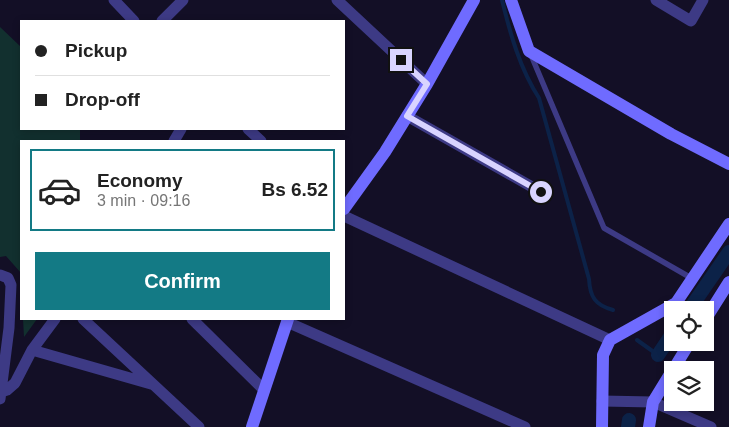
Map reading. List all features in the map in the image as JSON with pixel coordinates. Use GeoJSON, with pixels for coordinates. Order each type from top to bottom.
{"type":"FeatureCollection","features":[{"type":"Feature","properties":{"kind":"street"},"geometry":{"type":"LineString","coordinates":[[114,0],[133,20]]}},
{"type":"Feature","properties":{"kind":"street"},"geometry":{"type":"LineString","coordinates":[[163,20],[183,0]]}},
{"type":"Feature","properties":{"kind":"street"},"geometry":{"type":"LineString","coordinates":[[337,0],[427,84]]}},
{"type":"Feature","properties":{"kind":"street"},"geometry":{"type":"LineString","coordinates":[[345,208],[385,152],[427,84],[474,0]]}},
{"type":"Feature","properties":{"kind":"street"},"geometry":{"type":"LineString","coordinates":[[511,0],[529,51],[671,134],[729,164]]}},
{"type":"Feature","properties":{"kind":"street"},"geometry":{"type":"LineString","coordinates":[[656,0],[692,21],[703,0]]}},
{"type":"Feature","properties":{"kind":"street"},"geometry":{"type":"LineString","coordinates":[[407,116],[541,192]]}},
{"type":"Feature","properties":{"kind":"street"},"geometry":{"type":"LineString","coordinates":[[249,130],[260,140]]}},
{"type":"Feature","properties":{"kind":"street"},"geometry":{"type":"LineString","coordinates":[[345,216],[610,340]]}},
{"type":"Feature","properties":{"kind":"street"},"geometry":{"type":"LineString","coordinates":[[602,427],[603,355],[610,340],[676,303],[729,224]]}},
{"type":"Feature","properties":{"kind":"street"},"geometry":{"type":"LineString","coordinates":[[0,274],[8,278],[11,285],[9,328],[1,396]]}},
{"type":"Feature","properties":{"kind":"street"},"geometry":{"type":"LineString","coordinates":[[714,306],[729,282]]}},
{"type":"Feature","properties":{"kind":"street"},"geometry":{"type":"LineString","coordinates":[[1,396],[14,383],[32,350],[55,320]]}},
{"type":"Feature","properties":{"kind":"street"},"geometry":{"type":"LineString","coordinates":[[85,320],[199,427]]}},
{"type":"Feature","properties":{"kind":"street"},"geometry":{"type":"LineString","coordinates":[[193,320],[264,390]]}},
{"type":"Feature","properties":{"kind":"street"},"geometry":{"type":"LineString","coordinates":[[252,427],[287,320],[525,427]]}},
{"type":"Feature","properties":{"kind":"street"},"geometry":{"type":"LineString","coordinates":[[32,350],[153,385]]}},
{"type":"Feature","properties":{"kind":"street"},"geometry":{"type":"LineString","coordinates":[[649,427],[653,402],[664,384]]}},
{"type":"Feature","properties":{"kind":"street"},"geometry":{"type":"LineString","coordinates":[[602,401],[653,402],[711,427]]}},
{"type":"Feature","properties":{"kind":"lane"},"geometry":{"type":"LineString","coordinates":[[529,51],[604,228],[693,278]]}},
{"type":"Feature","properties":{"kind":"green space"},"geometry":{"type":"Polygon","coordinates":[[[0,27],[20,46],[20,130],[80,130],[80,140],[20,140],[20,272],[6,256],[0,257],[0,27]]]}},
{"type":"Feature","properties":{"kind":"green space"},"geometry":{"type":"Polygon","coordinates":[[[23,320],[36,320],[24,337],[23,320]]]}},
{"type":"Feature","properties":{"kind":"waterway"},"geometry":{"type":"LineString","coordinates":[[502,0],[521,63],[539,98],[592,295],[602,306],[613,310]]}},
{"type":"Feature","properties":{"kind":"waterway"},"geometry":{"type":"LineString","coordinates":[[695,301],[729,252]]}},
{"type":"Feature","properties":{"kind":"waterway"},"geometry":{"type":"LineString","coordinates":[[637,340],[658,355]]}},
{"type":"Feature","properties":{"kind":"waterway"},"geometry":{"type":"LineString","coordinates":[[658,355],[664,346]]}},
{"type":"Feature","properties":{"kind":"waterway"},"geometry":{"type":"LineString","coordinates":[[628,427],[629,420]]}},
{"type":"Feature","properties":{"kind":"route"},"geometry":{"type":"LineString","coordinates":[[401,60],[427,84],[407,116],[541,192]]}}]}
